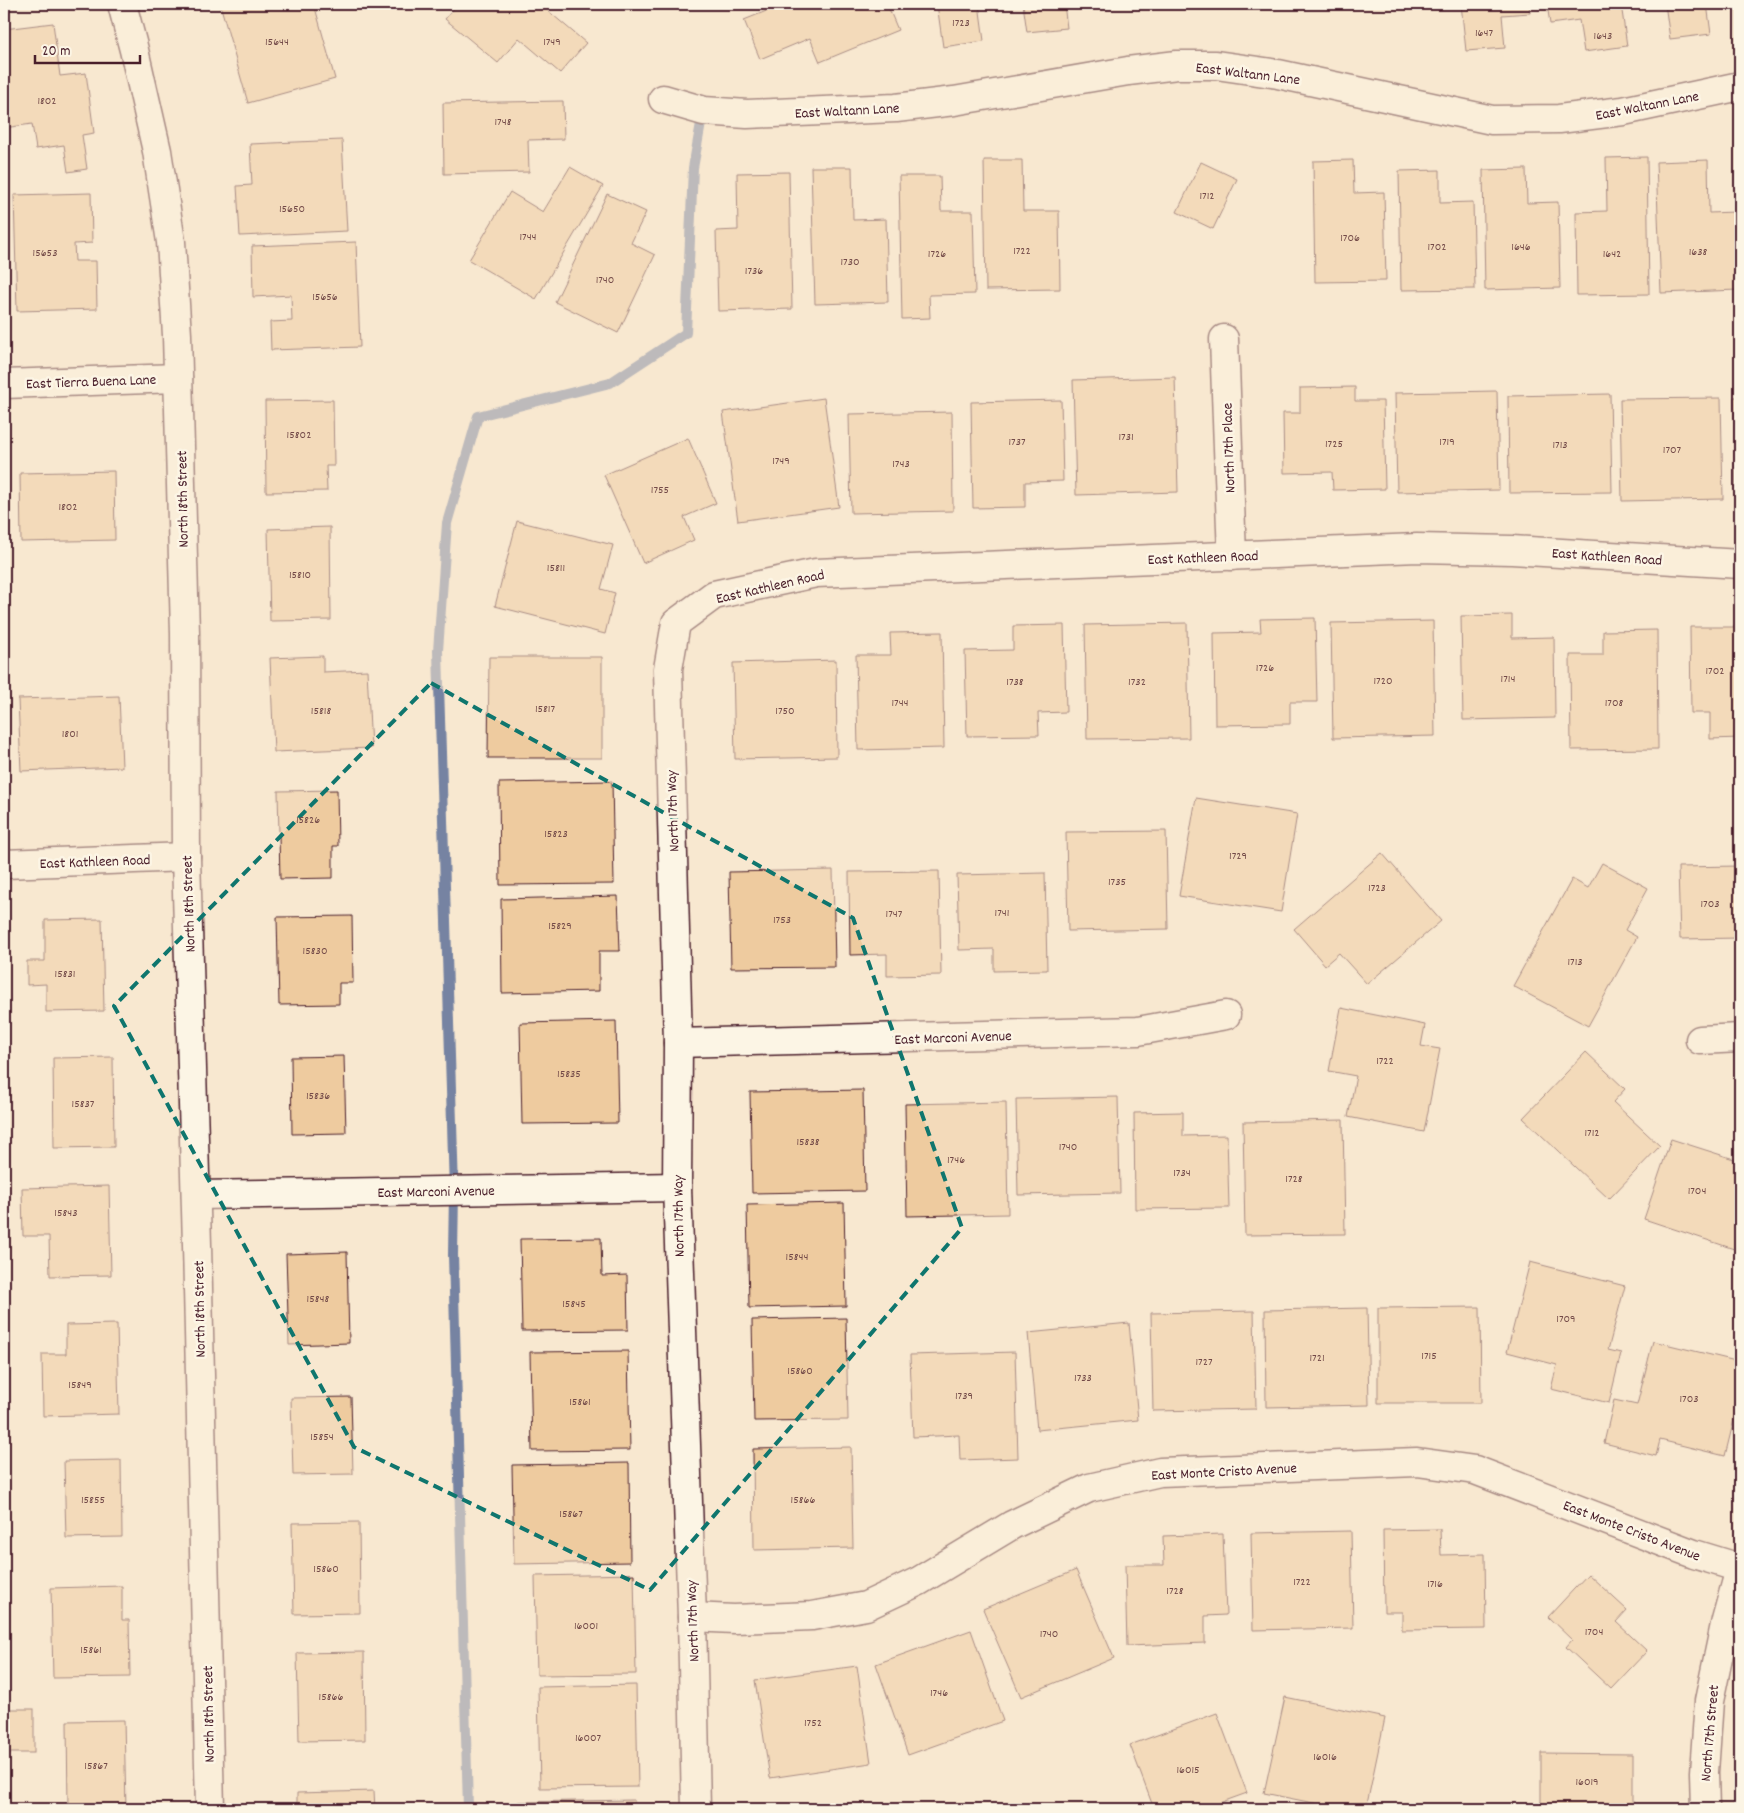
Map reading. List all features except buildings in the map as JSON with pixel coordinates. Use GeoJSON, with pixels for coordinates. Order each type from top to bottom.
{"type":"FeatureCollection","features":[{"type":"Feature","properties":{"kind":"street","name":"North 18th Street"},"geometry":{"type":"LineString","coordinates":[[122,4],[157,151],[170,242],[178,378],[185,633],[186,857],[210,1809]]}},
{"type":"Feature","properties":{"kind":"street","name":"East Waltann Lane"},"geometry":{"type":"LineString","coordinates":[[663,99],[704,111],[747,114],[896,108],[954,101],[1136,70],[1178,65],[1216,65],[1278,74],[1492,120],[1539,120],[1623,111],[1740,86]]}},
{"type":"Feature","properties":{"kind":"street","name":"North 17th Place"},"geometry":{"type":"LineString","coordinates":[[1224,339],[1232,556]]}},
{"type":"Feature","properties":{"kind":"street","name":"East Tierra Buena Lane"},"geometry":{"type":"LineString","coordinates":[[4,384],[178,378]]}},
{"type":"Feature","properties":{"kind":"street","name":"East Kathleen Road"},"geometry":{"type":"LineString","coordinates":[[676,623],[714,595],[816,573],[1417,548],[1512,550],[1740,564]]}},
{"type":"Feature","properties":{"kind":"street","name":"North 17th Way"},"geometry":{"type":"LineString","coordinates":[[676,623],[668,669],[678,1043],[677,1187],[692,1617],[696,1809]]}},
{"type":"Feature","properties":{"kind":"street","name":"East Kathleen Road"},"geometry":{"type":"LineString","coordinates":[[4,864],[186,857]]}},
{"type":"Feature","properties":{"kind":"street","name":"East Marconi Avenue"},"geometry":{"type":"LineString","coordinates":[[678,1043],[1138,1031],[1226,1015]]}},
{"type":"Feature","properties":{"kind":"street"},"geometry":{"type":"LineString","coordinates":[[1700,1040],[1740,1038]]}},
{"type":"Feature","properties":{"kind":"street","name":"East Marconi Avenue"},"geometry":{"type":"LineString","coordinates":[[196,1195],[677,1187]]}},
{"type":"Feature","properties":{"kind":"street","name":"East Monte Cristo Avenue"},"geometry":{"type":"LineString","coordinates":[[692,1617],[734,1619],[812,1616],[866,1606],[920,1580],[1012,1525],[1089,1488],[1160,1472],[1416,1462],[1475,1470],[1694,1554],[1740,1569]]}},
{"type":"Feature","properties":{"kind":"street","name":"North 17th Street"},"geometry":{"type":"LineString","coordinates":[[1705,1809],[1704,1772],[1709,1702],[1726,1620],[1740,1569]]}},
{"type":"Feature","properties":{"kind":"highlighted area"},"geometry":{"type":"Polygon","coordinates":[[[431,683],[853,918],[962,1228],[650,1590],[354,1447],[114,1006],[431,683]]]}},
{"type":"Feature","properties":{"kind":"waterway"},"geometry":{"type":"LineString","coordinates":[[468,1809],[453,1255],[454,1191],[438,651],[447,523],[478,416],[610,383],[686,333],[693,168],[703,112]]}}]}
